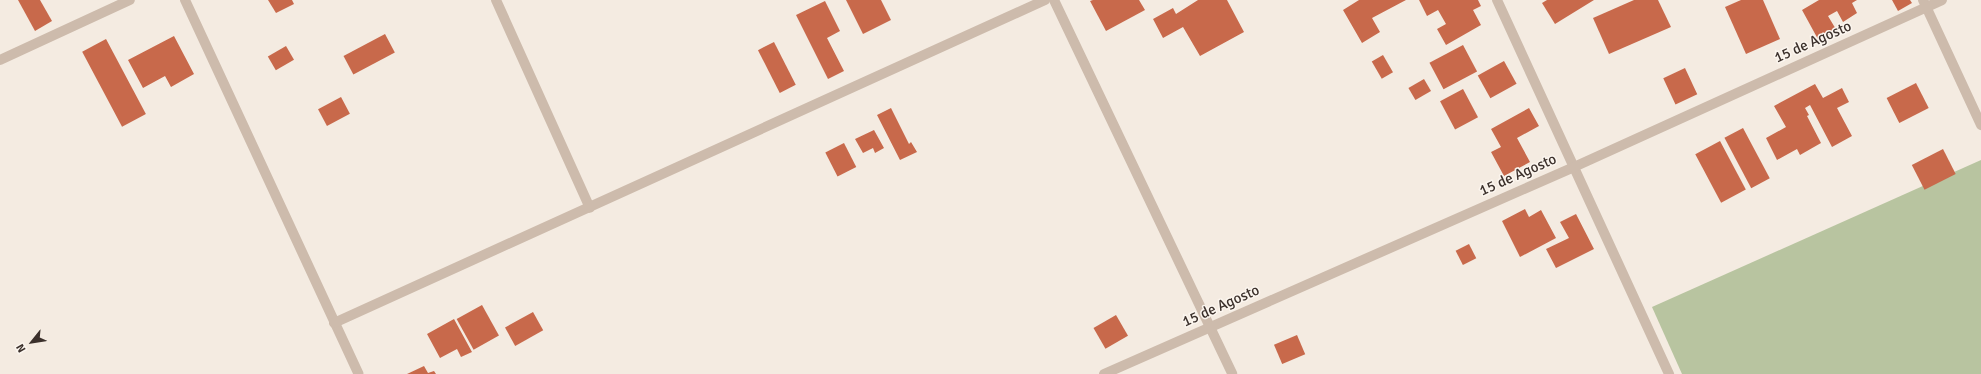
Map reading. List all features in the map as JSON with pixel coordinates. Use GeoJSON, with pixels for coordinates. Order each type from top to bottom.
{"type":"FeatureCollection","features":[{"type":"Feature","properties":{"kind":"street"},"geometry":{"type":"LineString","coordinates":[[0,60],[130,0]]}},
{"type":"Feature","properties":{"kind":"street"},"geometry":{"type":"LineString","coordinates":[[185,0],[359,374]]}},
{"type":"Feature","properties":{"kind":"street"},"geometry":{"type":"LineString","coordinates":[[496,0],[590,208]]}},
{"type":"Feature","properties":{"kind":"street"},"geometry":{"type":"LineString","coordinates":[[334,323],[1045,0]]}},
{"type":"Feature","properties":{"kind":"street"},"geometry":{"type":"LineString","coordinates":[[1054,0],[1232,374]]}},
{"type":"Feature","properties":{"kind":"street"},"geometry":{"type":"LineString","coordinates":[[1497,0],[1669,374]]}},
{"type":"Feature","properties":{"kind":"street","name":"15 de Agosto"},"geometry":{"type":"LineString","coordinates":[[1104,374],[1574,167],[1924,4],[1942,0]]}},
{"type":"Feature","properties":{"kind":"street"},"geometry":{"type":"LineString","coordinates":[[1924,4],[1981,125]]}},
{"type":"Feature","properties":{"kind":"green space"},"geometry":{"type":"Polygon","coordinates":[[[1981,160],[1981,374],[1682,374],[1652,307],[1981,160]]]}},
{"type":"Feature","properties":{"kind":"building"},"geometry":{"type":"Polygon","coordinates":[[[18,0],[40,0],[52,21],[35,31],[18,0]]]}},
{"type":"Feature","properties":{"kind":"building"},"geometry":{"type":"Polygon","coordinates":[[[268,0],[292,0],[294,4],[276,13],[268,0]]]}},
{"type":"Feature","properties":{"kind":"building"},"geometry":{"type":"Polygon","coordinates":[[[846,0],[881,0],[891,20],[863,34],[846,0]]]}},
{"type":"Feature","properties":{"kind":"building"},"geometry":{"type":"Polygon","coordinates":[[[1139,0],[1145,10],[1106,31],[1090,1],[1139,0]]]}},
{"type":"Feature","properties":{"kind":"building"},"geometry":{"type":"Polygon","coordinates":[[[1198,0],[1227,0],[1244,32],[1200,56],[1183,27],[1163,38],[1153,19],[1173,8],[1176,14],[1198,0]]]}},
{"type":"Feature","properties":{"kind":"building"},"geometry":{"type":"Polygon","coordinates":[[[1359,0],[1406,0],[1372,18],[1380,32],[1362,43],[1343,10],[1359,0]]]}},
{"type":"Feature","properties":{"kind":"building"},"geometry":{"type":"Polygon","coordinates":[[[1419,0],[1478,0],[1481,6],[1473,10],[1481,25],[1446,45],[1437,29],[1446,24],[1438,10],[1427,16],[1419,0]]]}},
{"type":"Feature","properties":{"kind":"building"},"geometry":{"type":"Polygon","coordinates":[[[1547,0],[1594,0],[1555,24],[1542,3],[1547,0]]]}},
{"type":"Feature","properties":{"kind":"building"},"geometry":{"type":"Polygon","coordinates":[[[1634,0],[1658,0],[1671,27],[1609,54],[1593,18],[1634,0]]]}},
{"type":"Feature","properties":{"kind":"building"},"geometry":{"type":"Polygon","coordinates":[[[1741,0],[1763,0],[1780,39],[1746,54],[1725,7],[1741,0]]]}},
{"type":"Feature","properties":{"kind":"building"},"geometry":{"type":"Polygon","coordinates":[[[1819,0],[1857,0],[1852,3],[1857,13],[1843,22],[1837,11],[1828,16],[1837,31],[1819,41],[1802,10],[1819,0]]]}},
{"type":"Feature","properties":{"kind":"building"},"geometry":{"type":"Polygon","coordinates":[[[1892,0],[1910,0],[1912,3],[1898,11],[1892,0]]]}},
{"type":"Feature","properties":{"kind":"building"},"geometry":{"type":"Polygon","coordinates":[[[825,1],[840,31],[827,38],[844,71],[828,79],[796,15],[825,1]]]}},
{"type":"Feature","properties":{"kind":"building"},"geometry":{"type":"Polygon","coordinates":[[[385,34],[395,53],[353,75],[344,56],[385,34]]]}},
{"type":"Feature","properties":{"kind":"building"},"geometry":{"type":"Polygon","coordinates":[[[174,36],[194,74],[171,87],[165,76],[143,88],[128,60],[174,36]]]}},
{"type":"Feature","properties":{"kind":"building"},"geometry":{"type":"Polygon","coordinates":[[[106,39],[146,114],[122,127],[82,52],[106,39]]]}},
{"type":"Feature","properties":{"kind":"building"},"geometry":{"type":"Polygon","coordinates":[[[774,42],[796,85],[780,93],[758,50],[774,42]]]}},
{"type":"Feature","properties":{"kind":"building"},"geometry":{"type":"Polygon","coordinates":[[[1463,45],[1477,71],[1444,89],[1429,63],[1463,45]]]}},
{"type":"Feature","properties":{"kind":"building"},"geometry":{"type":"Polygon","coordinates":[[[286,46],[294,60],[276,70],[268,56],[286,46]]]}},
{"type":"Feature","properties":{"kind":"building"},"geometry":{"type":"Polygon","coordinates":[[[1383,55],[1393,72],[1382,79],[1372,62],[1383,55]]]}},
{"type":"Feature","properties":{"kind":"building"},"geometry":{"type":"Polygon","coordinates":[[[1504,61],[1517,84],[1490,98],[1478,76],[1504,61]]]}},
{"type":"Feature","properties":{"kind":"building"},"geometry":{"type":"Polygon","coordinates":[[[1685,68],[1697,94],[1676,104],[1663,78],[1685,68]]]}},
{"type":"Feature","properties":{"kind":"building"},"geometry":{"type":"Polygon","coordinates":[[[1424,79],[1431,91],[1415,100],[1408,88],[1424,79]]]}},
{"type":"Feature","properties":{"kind":"building"},"geometry":{"type":"Polygon","coordinates":[[[1916,83],[1929,108],[1899,123],[1887,98],[1916,83]]]}},
{"type":"Feature","properties":{"kind":"building"},"geometry":{"type":"Polygon","coordinates":[[[1815,84],[1823,98],[1842,88],[1849,102],[1837,108],[1852,136],[1832,147],[1810,105],[1805,108],[1809,115],[1807,116],[1821,143],[1800,155],[1797,149],[1777,160],[1766,138],[1786,127],[1774,106],[1815,84]]]}},
{"type":"Feature","properties":{"kind":"building"},"geometry":{"type":"Polygon","coordinates":[[[1463,89],[1478,117],[1455,129],[1440,101],[1463,89]]]}},
{"type":"Feature","properties":{"kind":"building"},"geometry":{"type":"Polygon","coordinates":[[[341,97],[350,114],[327,126],[318,109],[341,97]]]}},
{"type":"Feature","properties":{"kind":"building"},"geometry":{"type":"Polygon","coordinates":[[[891,108],[909,144],[911,142],[917,152],[900,160],[877,115],[891,108]]]}},
{"type":"Feature","properties":{"kind":"building"},"geometry":{"type":"Polygon","coordinates":[[[1529,108],[1539,126],[1517,138],[1530,162],[1504,176],[1491,152],[1501,147],[1491,129],[1529,108]]]}},
{"type":"Feature","properties":{"kind":"building"},"geometry":{"type":"Polygon","coordinates":[[[1743,128],[1770,178],[1751,188],[1724,138],[1743,128]]]}},
{"type":"Feature","properties":{"kind":"building"},"geometry":{"type":"Polygon","coordinates":[[[874,130],[884,148],[875,153],[873,148],[863,153],[855,139],[874,130]]]}},
{"type":"Feature","properties":{"kind":"building"},"geometry":{"type":"Polygon","coordinates":[[[1720,141],[1746,190],[1721,203],[1695,154],[1720,141]]]}},
{"type":"Feature","properties":{"kind":"building"},"geometry":{"type":"Polygon","coordinates":[[[844,143],[856,167],[838,177],[825,153],[844,143]]]}},
{"type":"Feature","properties":{"kind":"building"},"geometry":{"type":"Polygon","coordinates":[[[1943,149],[1956,174],[1925,190],[1912,165],[1943,149]]]}},
{"type":"Feature","properties":{"kind":"building"},"geometry":{"type":"Polygon","coordinates":[[[1525,209],[1529,217],[1541,210],[1556,238],[1520,257],[1502,221],[1525,209]]]}},
{"type":"Feature","properties":{"kind":"building"},"geometry":{"type":"Polygon","coordinates":[[[1576,214],[1594,249],[1556,268],[1546,249],[1569,238],[1560,222],[1576,214]]]}},
{"type":"Feature","properties":{"kind":"building"},"geometry":{"type":"Polygon","coordinates":[[[1469,244],[1476,258],[1463,265],[1456,251],[1469,244]]]}},
{"type":"Feature","properties":{"kind":"building"},"geometry":{"type":"Polygon","coordinates":[[[482,305],[499,336],[474,350],[457,319],[482,305]]]}},
{"type":"Feature","properties":{"kind":"building"},"geometry":{"type":"Polygon","coordinates":[[[533,312],[543,330],[515,346],[505,328],[533,312]]]}},
{"type":"Feature","properties":{"kind":"building"},"geometry":{"type":"Polygon","coordinates":[[[1116,315],[1128,336],[1105,349],[1093,328],[1116,315]]]}},
{"type":"Feature","properties":{"kind":"building"},"geometry":{"type":"Polygon","coordinates":[[[454,319],[472,352],[461,357],[457,349],[440,358],[427,334],[454,319]]]}},
{"type":"Feature","properties":{"kind":"building"},"geometry":{"type":"Polygon","coordinates":[[[1297,335],[1305,354],[1282,364],[1274,345],[1297,335]]]}},
{"type":"Feature","properties":{"kind":"building"},"geometry":{"type":"Polygon","coordinates":[[[424,366],[428,373],[434,371],[436,374],[407,374],[424,366]]]}}]}
